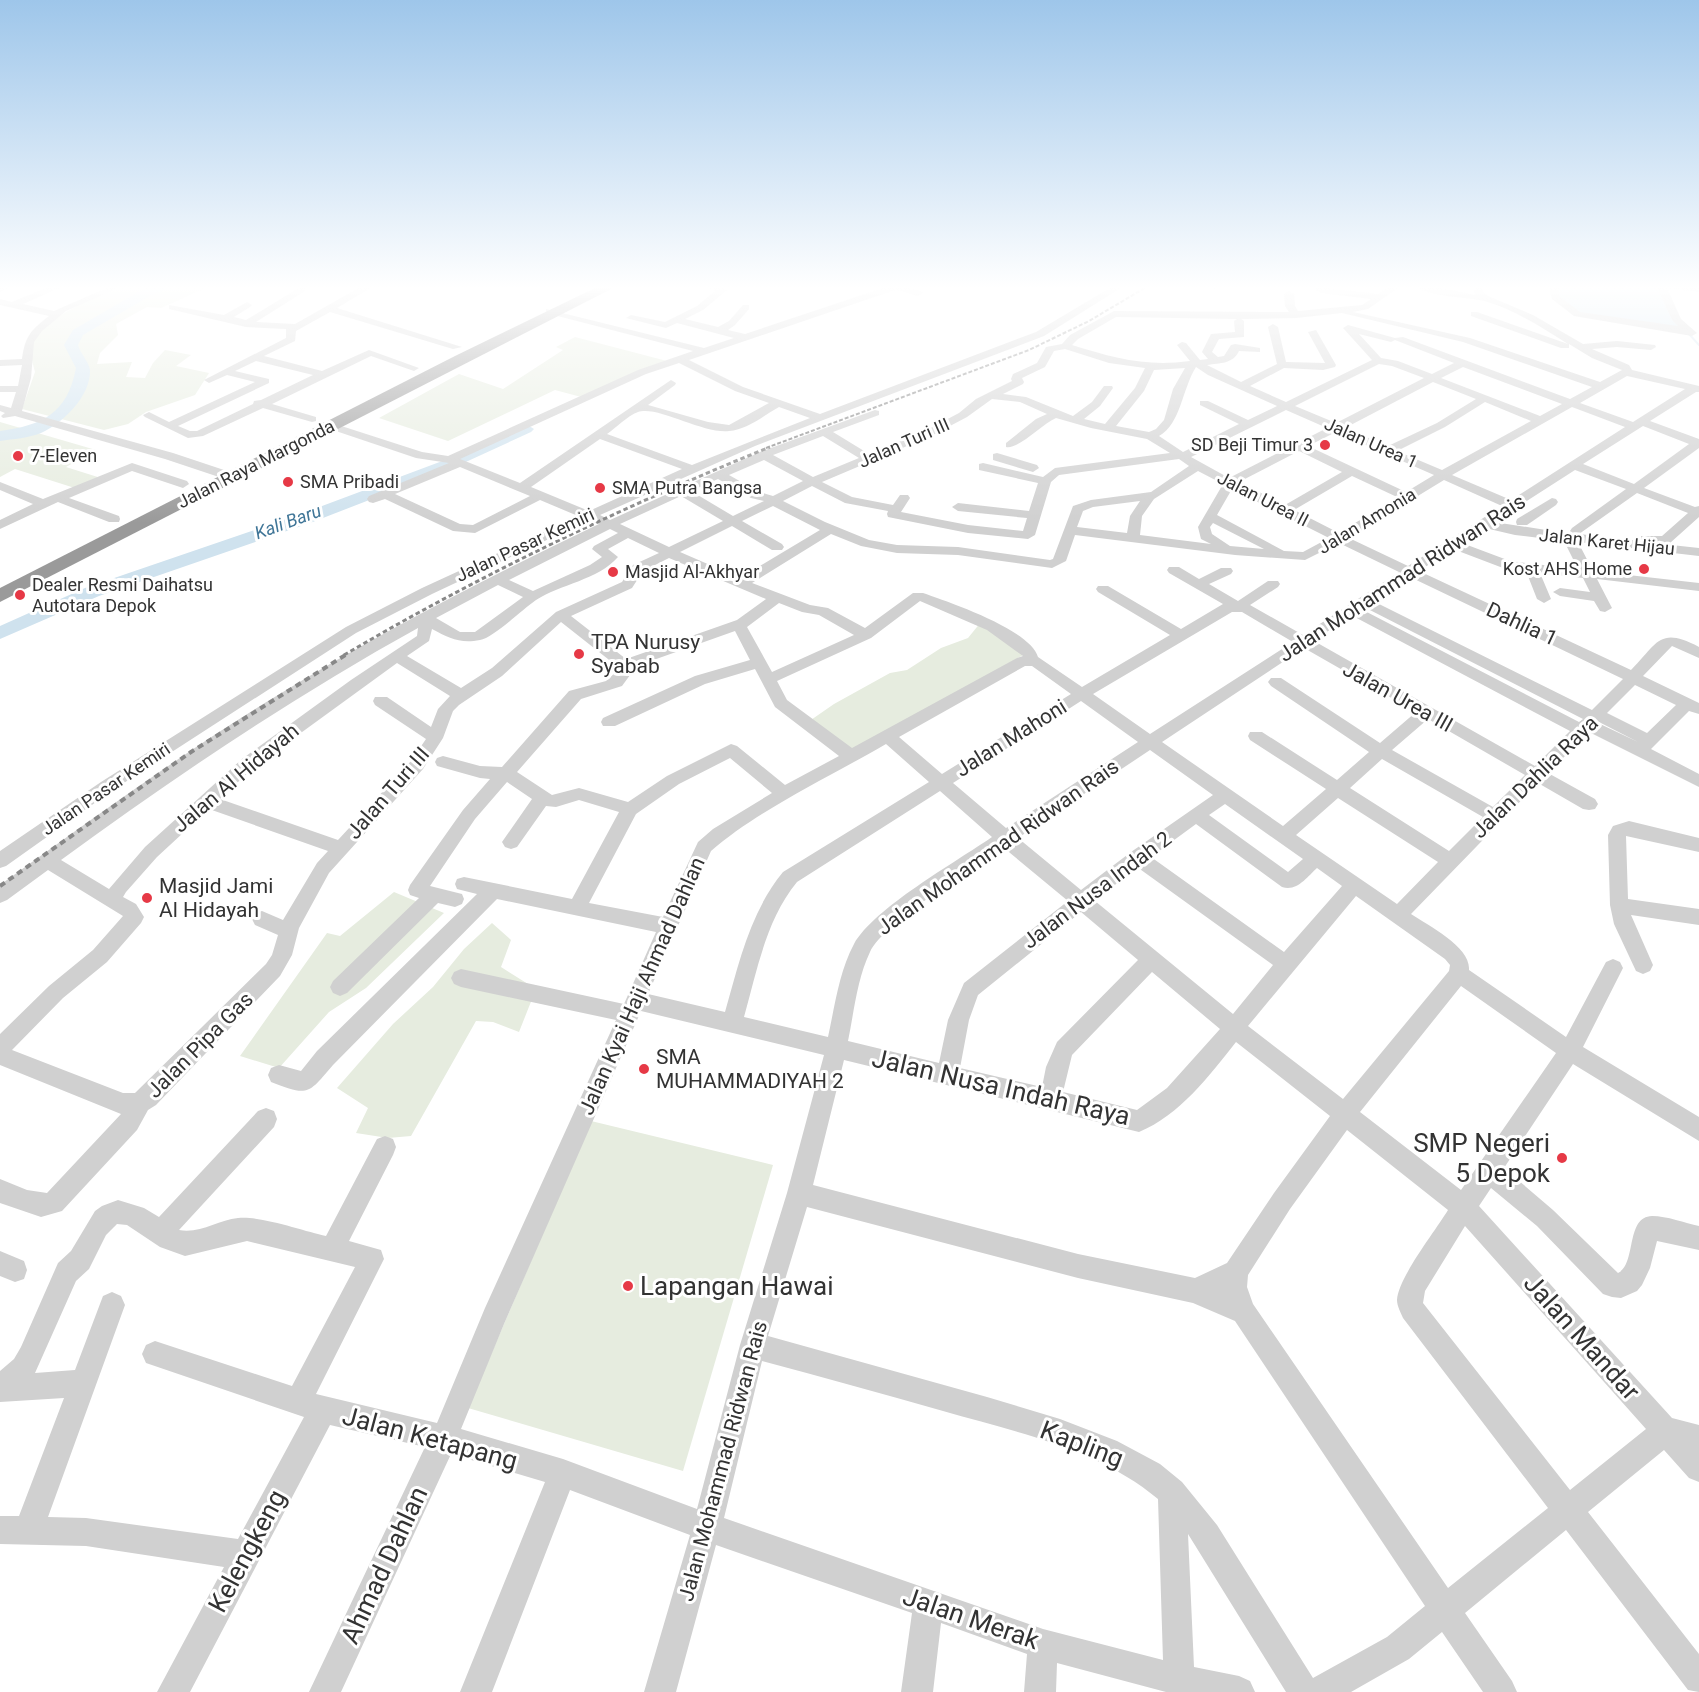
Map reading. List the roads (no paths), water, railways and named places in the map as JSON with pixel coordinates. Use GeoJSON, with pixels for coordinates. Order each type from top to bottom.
{"type":"FeatureCollection","features":[{"type":"Feature","properties":{"kind":"highway","name":"Jalan Raya Margonda"},"geometry":{"type":"LineString","coordinates":[[0,596],[204,481],[322,423],[420,365]]}},
{"type":"Feature","properties":{"kind":"highway","name":"Jalan Raya Margonda"},"geometry":{"type":"LineString","coordinates":[[0,590],[204,481],[435,365]]}},
{"type":"Feature","properties":{"kind":"highway","name":"Jalan Raya Margonda"},"geometry":{"type":"LineString","coordinates":[[0,581],[436,365]]}},
{"type":"Feature","properties":{"kind":"highway","name":"Jalan Raya Margonda"},"geometry":{"type":"LineString","coordinates":[[0,575],[114,519],[204,481]]}},
{"type":"Feature","properties":{"kind":"street"},"geometry":{"type":"LineString","coordinates":[[9,414],[22,389],[26,365]]}},
{"type":"Feature","properties":{"kind":"street"},"geometry":{"type":"LineString","coordinates":[[239,365],[209,385],[231,396],[420,455],[454,462],[590,516],[741,584],[809,610],[824,611],[866,635]]}},
{"type":"Feature","properties":{"kind":"street"},"geometry":{"type":"LineString","coordinates":[[285,365],[324,375]]}},
{"type":"Feature","properties":{"kind":"street"},"geometry":{"type":"LineString","coordinates":[[150,415],[193,436],[347,365]]}},
{"type":"Feature","properties":{"kind":"street"},"geometry":{"type":"LineString","coordinates":[[405,365],[414,368]]}},
{"type":"Feature","properties":{"kind":"street"},"geometry":{"type":"LineString","coordinates":[[539,496],[469,530],[458,528],[379,496],[642,372],[662,365]]}},
{"type":"Feature","properties":{"kind":"street"},"geometry":{"type":"LineString","coordinates":[[691,365],[739,389],[818,417]]}},
{"type":"Feature","properties":{"kind":"street","name":"Jalan Pasar Kemiri"},"geometry":{"type":"LineString","coordinates":[[0,861],[107,786],[351,630],[468,571],[692,468],[818,417],[957,365]]}},
{"type":"Feature","properties":{"kind":"street","name":"Jalan Turi III"},"geometry":{"type":"LineString","coordinates":[[206,801],[340,848],[410,774],[435,738],[446,709],[460,695],[497,672],[561,615],[627,585],[638,568],[732,520],[811,482],[929,433],[1019,382],[1016,379],[1017,376],[1041,365]]}},
{"type":"Feature","properties":{"kind":"street"},"geometry":{"type":"LineString","coordinates":[[1144,365],[1162,368],[1187,365]]}},
{"type":"Feature","properties":{"kind":"street"},"geometry":{"type":"LineString","coordinates":[[991,396],[1047,404],[1056,414],[1076,420],[1153,435],[1168,424],[1182,381],[1194,365]]}},
{"type":"Feature","properties":{"kind":"street","name":"Jalan Urea 1"},"geometry":{"type":"LineString","coordinates":[[1197,365],[1513,506]]}},
{"type":"Feature","properties":{"kind":"street"},"geometry":{"type":"LineString","coordinates":[[1241,386],[1282,365],[1323,367],[1331,365]]}},
{"type":"Feature","properties":{"kind":"street"},"geometry":{"type":"LineString","coordinates":[[983,467],[1048,478],[1061,471],[1181,456],[1370,365]]}},
{"type":"Feature","properties":{"kind":"street"},"geometry":{"type":"LineString","coordinates":[[1398,365],[1540,420]]}},
{"type":"Feature","properties":{"kind":"street"},"geometry":{"type":"LineString","coordinates":[[1235,551],[1206,536],[1204,527],[1230,482],[1458,365]]}},
{"type":"Feature","properties":{"kind":"street"},"geometry":{"type":"LineString","coordinates":[[1467,365],[1698,444]]}},
{"type":"Feature","properties":{"kind":"street"},"geometry":{"type":"LineString","coordinates":[[1539,365],[1600,386]]}},
{"type":"Feature","properties":{"kind":"street"},"geometry":{"type":"LineString","coordinates":[[1615,365],[1696,389]]}},
{"type":"Feature","properties":{"kind":"street","name":"Jalan Amonia"},"geometry":{"type":"LineString","coordinates":[[1069,530],[1235,551],[1288,556],[1309,555],[1443,475],[1573,403],[1630,365]]}},
{"type":"Feature","properties":{"kind":"street"},"geometry":{"type":"LineString","coordinates":[[1108,428],[1140,388],[1151,366]]}},
{"type":"Feature","properties":{"kind":"street"},"geometry":{"type":"LineString","coordinates":[[226,372],[281,386]]}},
{"type":"Feature","properties":{"kind":"street"},"geometry":{"type":"LineString","coordinates":[[169,426],[265,381]]}},
{"type":"Feature","properties":{"kind":"street"},"geometry":{"type":"LineString","coordinates":[[520,489],[671,383]]}},
{"type":"Feature","properties":{"kind":"street"},"geometry":{"type":"LineString","coordinates":[[1076,420],[1096,404],[1108,388]]}},
{"type":"Feature","properties":{"kind":"street"},"geometry":{"type":"LineString","coordinates":[[0,389],[22,389]]}},
{"type":"Feature","properties":{"kind":"street","name":"Jalan Mohammad Ridwan Rais"},"geometry":{"type":"LineString","coordinates":[[660,1692],[707,1527],[753,1345],[799,1193],[836,1048],[851,976],[862,948],[869,938],[892,915],[1005,838],[1357,605],[1513,506],[1636,424],[1696,389]]}},
{"type":"Feature","properties":{"kind":"street"},"geometry":{"type":"LineString","coordinates":[[1387,451],[1441,425],[1483,399]]}},
{"type":"Feature","properties":{"kind":"street"},"geometry":{"type":"LineString","coordinates":[[639,407],[698,423],[729,428],[779,402]]}},
{"type":"Feature","properties":{"kind":"street"},"geometry":{"type":"LineString","coordinates":[[1204,403],[1249,425]]}},
{"type":"Feature","properties":{"kind":"street"},"geometry":{"type":"LineString","coordinates":[[0,895],[223,738],[324,675],[471,593],[682,491],[764,455],[875,413]]}},
{"type":"Feature","properties":{"kind":"street"},"geometry":{"type":"LineString","coordinates":[[9,414],[82,431],[204,481]]}},
{"type":"Feature","properties":{"kind":"street"},"geometry":{"type":"LineString","coordinates":[[9,414],[204,481]]}},
{"type":"Feature","properties":{"kind":"street"},"geometry":{"type":"LineString","coordinates":[[1010,445],[1040,421],[1056,414]]}},
{"type":"Feature","properties":{"kind":"street"},"geometry":{"type":"LineString","coordinates":[[1106,443],[1129,431]]}},
{"type":"Feature","properties":{"kind":"street"},"geometry":{"type":"LineString","coordinates":[[825,432],[870,459]]}},
{"type":"Feature","properties":{"kind":"street"},"geometry":{"type":"LineString","coordinates":[[599,435],[692,468]]}},
{"type":"Feature","properties":{"kind":"street","name":"Jalan Urea II"},"geometry":{"type":"LineString","coordinates":[[1153,435],[1197,466],[1410,571]]}},
{"type":"Feature","properties":{"kind":"street"},"geometry":{"type":"LineString","coordinates":[[454,462],[507,441]]}},
{"type":"Feature","properties":{"kind":"street"},"geometry":{"type":"LineString","coordinates":[[1573,534],[1698,444]]}},
{"type":"Feature","properties":{"kind":"street"},"geometry":{"type":"LineString","coordinates":[[1300,447],[1406,497]]}},
{"type":"Feature","properties":{"kind":"street"},"geometry":{"type":"LineString","coordinates":[[764,455],[811,482],[849,500],[968,529],[1028,535],[1035,521],[1048,478]]}},
{"type":"Feature","properties":{"kind":"street"},"geometry":{"type":"LineString","coordinates":[[997,457],[1048,478]]}},
{"type":"Feature","properties":{"kind":"street"},"geometry":{"type":"LineString","coordinates":[[1490,520],[1522,522],[1573,534],[1665,540],[1698,511],[1574,465]]}},
{"type":"Feature","properties":{"kind":"street"},"geometry":{"type":"LineString","coordinates":[[720,475],[755,495],[866,543],[897,549],[951,551],[1056,564],[1059,561],[1075,511],[1080,507],[1159,493],[1197,466]]}},
{"type":"Feature","properties":{"kind":"street"},"geometry":{"type":"LineString","coordinates":[[0,525],[132,467],[204,481]]}},
{"type":"Feature","properties":{"kind":"street"},"geometry":{"type":"LineString","coordinates":[[1286,510],[1352,471]]}},
{"type":"Feature","properties":{"kind":"street"},"geometry":{"type":"LineString","coordinates":[[0,486],[44,504]]}},
{"type":"Feature","properties":{"kind":"street"},"geometry":{"type":"LineString","coordinates":[[682,491],[777,547]]}},
{"type":"Feature","properties":{"kind":"street"},"geometry":{"type":"LineString","coordinates":[[1133,538],[1136,516],[1150,496]]}},
{"type":"Feature","properties":{"kind":"street"},"geometry":{"type":"LineString","coordinates":[[58,498],[114,519]]}},
{"type":"Feature","properties":{"kind":"street"},"geometry":{"type":"LineString","coordinates":[[1522,522],[1552,502]]}},
{"type":"Feature","properties":{"kind":"street"},"geometry":{"type":"LineString","coordinates":[[958,507],[1035,521]]}},
{"type":"Feature","properties":{"kind":"street"},"geometry":{"type":"LineString","coordinates":[[1211,517],[1288,556]]}},
{"type":"Feature","properties":{"kind":"street","name":"Jalan Karet Hijau"},"geometry":{"type":"LineString","coordinates":[[1490,520],[1515,531],[1573,534],[1698,554]]}},
{"type":"Feature","properties":{"kind":"street"},"geometry":{"type":"LineString","coordinates":[[741,584],[830,529]]}},
{"type":"Feature","properties":{"kind":"street"},"geometry":{"type":"LineString","coordinates":[[951,551],[968,529]]}},
{"type":"Feature","properties":{"kind":"street"},"geometry":{"type":"LineString","coordinates":[[424,620],[457,637],[479,636],[533,596],[595,568],[611,557],[599,549],[628,533]]}},
{"type":"Feature","properties":{"kind":"street"},"geometry":{"type":"LineString","coordinates":[[1560,592],[1602,602],[1587,573],[1573,534]]}},
{"type":"Feature","properties":{"kind":"street"},"geometry":{"type":"LineString","coordinates":[[1453,544],[1508,565],[1699,587]]}},
{"type":"Feature","properties":{"kind":"street"},"geometry":{"type":"LineString","coordinates":[[561,548],[595,568]]}},
{"type":"Feature","properties":{"kind":"street"},"geometry":{"type":"LineString","coordinates":[[1531,567],[1544,599]]}},
{"type":"Feature","properties":{"kind":"street","name":"Jalan Urea III"},"geometry":{"type":"LineString","coordinates":[[1174,570],[1589,804]]}},
{"type":"Feature","properties":{"kind":"street"},"geometry":{"type":"LineString","coordinates":[[1199,584],[1226,571]]}},
{"type":"Feature","properties":{"kind":"street","name":"Dahlia 1"},"geometry":{"type":"LineString","coordinates":[[1410,571],[1693,706]]}},
{"type":"Feature","properties":{"kind":"street"},"geometry":{"type":"LineString","coordinates":[[498,580],[533,596]]}},
{"type":"Feature","properties":{"kind":"street"},"geometry":{"type":"LineString","coordinates":[[1083,693],[1229,607],[1238,607],[1273,584]]}},
{"type":"Feature","properties":{"kind":"street"},"geometry":{"type":"LineString","coordinates":[[769,679],[866,635],[917,589],[1013,638],[1031,655],[1030,660],[1038,662],[1083,693],[1225,795],[1399,915],[1452,953],[1460,963],[1459,974],[1345,1114],[1282,1201],[1236,1272],[1235,1287],[1244,1311],[1501,1692]]}},
{"type":"Feature","properties":{"kind":"street"},"geometry":{"type":"LineString","coordinates":[[1103,589],[1181,635]]}},
{"type":"Feature","properties":{"kind":"street"},"geometry":{"type":"LineString","coordinates":[[622,666],[742,623],[776,598]]}},
{"type":"Feature","properties":{"kind":"street"},"geometry":{"type":"LineString","coordinates":[[1357,605],[1591,722],[1644,746],[1699,781]]}},
{"type":"Feature","properties":{"kind":"street"},"geometry":{"type":"LineString","coordinates":[[561,615],[619,660],[625,671],[623,677],[610,686],[589,688],[575,695],[471,810],[417,890],[435,894],[494,890],[668,926]]}},
{"type":"Feature","properties":{"kind":"street","name":"Jalan Al Hidayah"},"geometry":{"type":"LineString","coordinates":[[112,900],[119,887],[151,852],[266,748],[424,638],[424,620]]}},
{"type":"Feature","properties":{"kind":"street"},"geometry":{"type":"LineString","coordinates":[[742,623],[740,627],[781,703],[851,756]]}},
{"type":"Feature","properties":{"kind":"street","name":"Jalan Dahlia Raya"},"geometry":{"type":"LineString","coordinates":[[1399,915],[1494,815],[1591,722],[1671,640],[1699,653]]}},
{"type":"Feature","properties":{"kind":"street"},"geometry":{"type":"LineString","coordinates":[[396,656],[460,695]]}},
{"type":"Feature","properties":{"kind":"street","name":"Jalan Kyai Haji Ahmad Dahlan"},"geometry":{"type":"LineString","coordinates":[[444,1438],[494,1317],[704,847],[719,834],[784,794],[1022,661],[1030,660]]}},
{"type":"Feature","properties":{"kind":"street"},"geometry":{"type":"LineString","coordinates":[[609,722],[700,680],[759,663]]}},
{"type":"Feature","properties":{"kind":"street"},"geometry":{"type":"LineString","coordinates":[[1276,682],[1382,752],[1494,815]]}},
{"type":"Feature","properties":{"kind":"street","name":"Jalan Mahoni"},"geometry":{"type":"LineString","coordinates":[[732,1024],[755,945],[773,898],[783,884],[807,865],[1083,693]]}},
{"type":"Feature","properties":{"kind":"street"},"geometry":{"type":"LineString","coordinates":[[381,701],[435,738]]}},
{"type":"Feature","properties":{"kind":"street"},"geometry":{"type":"LineString","coordinates":[[1644,746],[1693,706]]}},
{"type":"Feature","properties":{"kind":"street"},"geometry":{"type":"LineString","coordinates":[[1284,835],[1426,712]]}},
{"type":"Feature","properties":{"kind":"street"},"geometry":{"type":"LineString","coordinates":[[887,736],[1081,902],[1233,1027],[1345,1114]]}},
{"type":"Feature","properties":{"kind":"street"},"geometry":{"type":"LineString","coordinates":[[1256,736],[1450,861]]}},
{"type":"Feature","properties":{"kind":"street"},"geometry":{"type":"LineString","coordinates":[[577,908],[630,809],[673,780],[731,750],[784,794]]}},
{"type":"Feature","properties":{"kind":"street"},"geometry":{"type":"LineString","coordinates":[[443,762],[480,772],[506,773],[543,798],[556,801],[584,794],[630,809]]}},
{"type":"Feature","properties":{"kind":"street","name":"Jalan Nusa Indah 2"},"geometry":{"type":"LineString","coordinates":[[948,1074],[956,1029],[971,989],[1137,857],[1225,795]]}},
{"type":"Feature","properties":{"kind":"street"},"geometry":{"type":"LineString","coordinates":[[511,842],[543,798]]}},
{"type":"Feature","properties":{"kind":"street"},"geometry":{"type":"LineString","coordinates":[[1196,815],[1289,882],[1316,858]]}},
{"type":"Feature","properties":{"kind":"street"},"geometry":{"type":"LineString","coordinates":[[1643,965],[1624,924],[1619,906],[1617,835],[1619,831],[1629,828],[1696,842]]}},
{"type":"Feature","properties":{"kind":"street","name":"Jalan Pipa Gas"},"geometry":{"type":"LineString","coordinates":[[0,1055],[123,1104],[140,1103],[155,1092],[263,982],[282,958],[282,947],[289,936],[288,931],[313,883],[340,848]]}},
{"type":"Feature","properties":{"kind":"street"},"geometry":{"type":"LineString","coordinates":[[1137,857],[1286,964]]}},
{"type":"Feature","properties":{"kind":"street"},"geometry":{"type":"LineString","coordinates":[[0,1048],[56,992],[100,956],[134,917],[129,910],[47,861]]}},
{"type":"Feature","properties":{"kind":"street","name":"Jalan Nusa Indah Raya"},"geometry":{"type":"LineString","coordinates":[[461,978],[732,1024],[1139,1121],[1159,1110],[1198,1071],[1286,964],[1330,917],[1354,885]]}},
{"type":"Feature","properties":{"kind":"street"},"geometry":{"type":"LineString","coordinates":[[279,1075],[305,1082],[325,1058],[494,890]]}},
{"type":"Feature","properties":{"kind":"street"},"geometry":{"type":"LineString","coordinates":[[340,987],[435,894]]}},
{"type":"Feature","properties":{"kind":"street"},"geometry":{"type":"LineString","coordinates":[[1619,906],[1699,915],[1699,905]]}},
{"type":"Feature","properties":{"kind":"street"},"geometry":{"type":"LineString","coordinates":[[262,919],[288,931]]}},
{"type":"Feature","properties":{"kind":"street"},"geometry":{"type":"LineString","coordinates":[[1051,1100],[1057,1067],[1070,1041],[1151,959]]}},
{"type":"Feature","properties":{"kind":"street"},"geometry":{"type":"LineString","coordinates":[[1613,968],[1570,1050],[1464,1207],[1414,1286],[1410,1300],[1412,1309],[1699,1679]]}},
{"type":"Feature","properties":{"kind":"street"},"geometry":{"type":"LineString","coordinates":[[1459,974],[1570,1050],[1699,1130]]}},
{"type":"Feature","properties":{"kind":"street"},"geometry":{"type":"LineString","coordinates":[[0,1191],[40,1206],[54,1203],[129,1122],[140,1103]]}},
{"type":"Feature","properties":{"kind":"street","name":"Jalan Mandar"},"geometry":{"type":"LineString","coordinates":[[1345,1114],[1464,1207],[1699,1468]]}},
{"type":"Feature","properties":{"kind":"street"},"geometry":{"type":"LineString","coordinates":[[161,1232],[266,1119]]}},
{"type":"Feature","properties":{"kind":"street"},"geometry":{"type":"LineString","coordinates":[[332,1249],[385,1147]]}},
{"type":"Feature","properties":{"kind":"street"},"geometry":{"type":"LineString","coordinates":[[1489,1171],[1545,1218],[1612,1285],[1627,1286],[1635,1276],[1647,1232],[1651,1228],[1699,1238]]}},
{"type":"Feature","properties":{"kind":"street"},"geometry":{"type":"LineString","coordinates":[[799,1193],[1077,1266],[1196,1291],[1222,1305],[1244,1311]]}},
{"type":"Feature","properties":{"kind":"street"},"geometry":{"type":"LineString","coordinates":[[0,1388],[23,1368],[67,1272],[75,1268],[102,1221],[116,1211],[145,1220],[172,1240],[192,1244],[232,1230],[247,1229],[372,1259],[310,1406]]}},
{"type":"Feature","properties":{"kind":"street"},"geometry":{"type":"LineString","coordinates":[[1196,1291],[1236,1272]]}},
{"type":"Feature","properties":{"kind":"street"},"geometry":{"type":"LineString","coordinates":[[112,1305],[83,1383],[14,1531],[86,1532],[244,1556]]}},
{"type":"Feature","properties":{"kind":"street","name":"Kapling"},"geometry":{"type":"LineString","coordinates":[[753,1345],[987,1410],[1060,1434],[1129,1461],[1150,1474],[1172,1492],[1208,1535],[1304,1692]]}},
{"type":"Feature","properties":{"kind":"street","name":"Jalan Ketapang"},"geometry":{"type":"LineString","coordinates":[[155,1354],[310,1406],[444,1438],[562,1473],[707,1527]]}},
{"type":"Feature","properties":{"kind":"street"},"geometry":{"type":"LineString","coordinates":[[0,1388],[83,1383]]}},
{"type":"Feature","properties":{"kind":"street","name":"Kelengkeng"},"geometry":{"type":"LineString","coordinates":[[172,1692],[244,1556],[310,1406]]}},
{"type":"Feature","properties":{"kind":"street"},"geometry":{"type":"LineString","coordinates":[[1320,1692],[1398,1648],[1667,1430],[1699,1439]]}},
{"type":"Feature","properties":{"kind":"street","name":"Ahmad Dahlan"},"geometry":{"type":"LineString","coordinates":[[325,1692],[444,1438]]}},
{"type":"Feature","properties":{"kind":"street"},"geometry":{"type":"LineString","coordinates":[[476,1692],[562,1473]]}},
{"type":"Feature","properties":{"kind":"street"},"geometry":{"type":"LineString","coordinates":[[1172,1492],[1179,1680]]}},
{"type":"Feature","properties":{"kind":"street","name":"Jalan Merak"},"geometry":{"type":"LineString","coordinates":[[707,1527],[1043,1644],[1179,1680],[1239,1692]]}},
{"type":"Feature","properties":{"kind":"street"},"geometry":{"type":"LineString","coordinates":[[917,1692],[928,1604]]}},
{"type":"Feature","properties":{"kind":"street"},"geometry":{"type":"LineString","coordinates":[[1040,1692],[1043,1644]]}},
{"type":"Feature","properties":{"kind":"waterway"},"geometry":{"type":"LineString","coordinates":[[0,436],[33,431],[55,418],[74,397],[81,379],[83,368],[81,365]]}},
{"type":"Feature","properties":{"kind":"waterway","name":"Kali Baru"},"geometry":{"type":"LineString","coordinates":[[0,633],[92,592],[304,519],[451,463],[526,429]]}},
{"type":"Feature","properties":{"kind":"railway"},"geometry":{"type":"LineString","coordinates":[[766,448],[989,365]]}},
{"type":"Feature","properties":{"kind":"railway"},"geometry":{"type":"LineString","coordinates":[[344,655],[447,597],[553,543],[661,493],[770,447]]}},
{"type":"Feature","properties":{"kind":"railway"},"geometry":{"type":"LineString","coordinates":[[0,886],[191,752],[347,654]]}},
{"type":"Feature","properties":{"kind":"place","name":"SD Beji Timur 3"},"geometry":{"type":"Point","coordinates":[1325,445]}},
{"type":"Feature","properties":{"kind":"place","name":"7-Eleven"},"geometry":{"type":"Point","coordinates":[18,456]}},
{"type":"Feature","properties":{"kind":"place","name":"SMA Pribadi"},"geometry":{"type":"Point","coordinates":[288,482]}},
{"type":"Feature","properties":{"kind":"place","name":"SMA Putra Bangsa"},"geometry":{"type":"Point","coordinates":[600,488]}},
{"type":"Feature","properties":{"kind":"place","name":"Kost AHS Home"},"geometry":{"type":"Point","coordinates":[1644,569]}},
{"type":"Feature","properties":{"kind":"place","name":"Masjid Al-Akhyar"},"geometry":{"type":"Point","coordinates":[613,572]}},
{"type":"Feature","properties":{"kind":"place","name":"Dealer Resmi Daihatsu Autotara Depok"},"geometry":{"type":"Point","coordinates":[20,595]}},
{"type":"Feature","properties":{"kind":"place","name":"TPA Nurusy Syabab"},"geometry":{"type":"Point","coordinates":[579,654]}},
{"type":"Feature","properties":{"kind":"place","name":"Masjid Jami Al Hidayah"},"geometry":{"type":"Point","coordinates":[147,898]}},
{"type":"Feature","properties":{"kind":"place","name":"SMA MUHAMMADIYAH 2"},"geometry":{"type":"Point","coordinates":[644,1069]}},
{"type":"Feature","properties":{"kind":"place","name":"SMP Negeri 5 Depok"},"geometry":{"type":"Point","coordinates":[1562,1158]}},
{"type":"Feature","properties":{"kind":"place","name":"Lapangan Hawai"},"geometry":{"type":"Point","coordinates":[628,1286]}}]}
